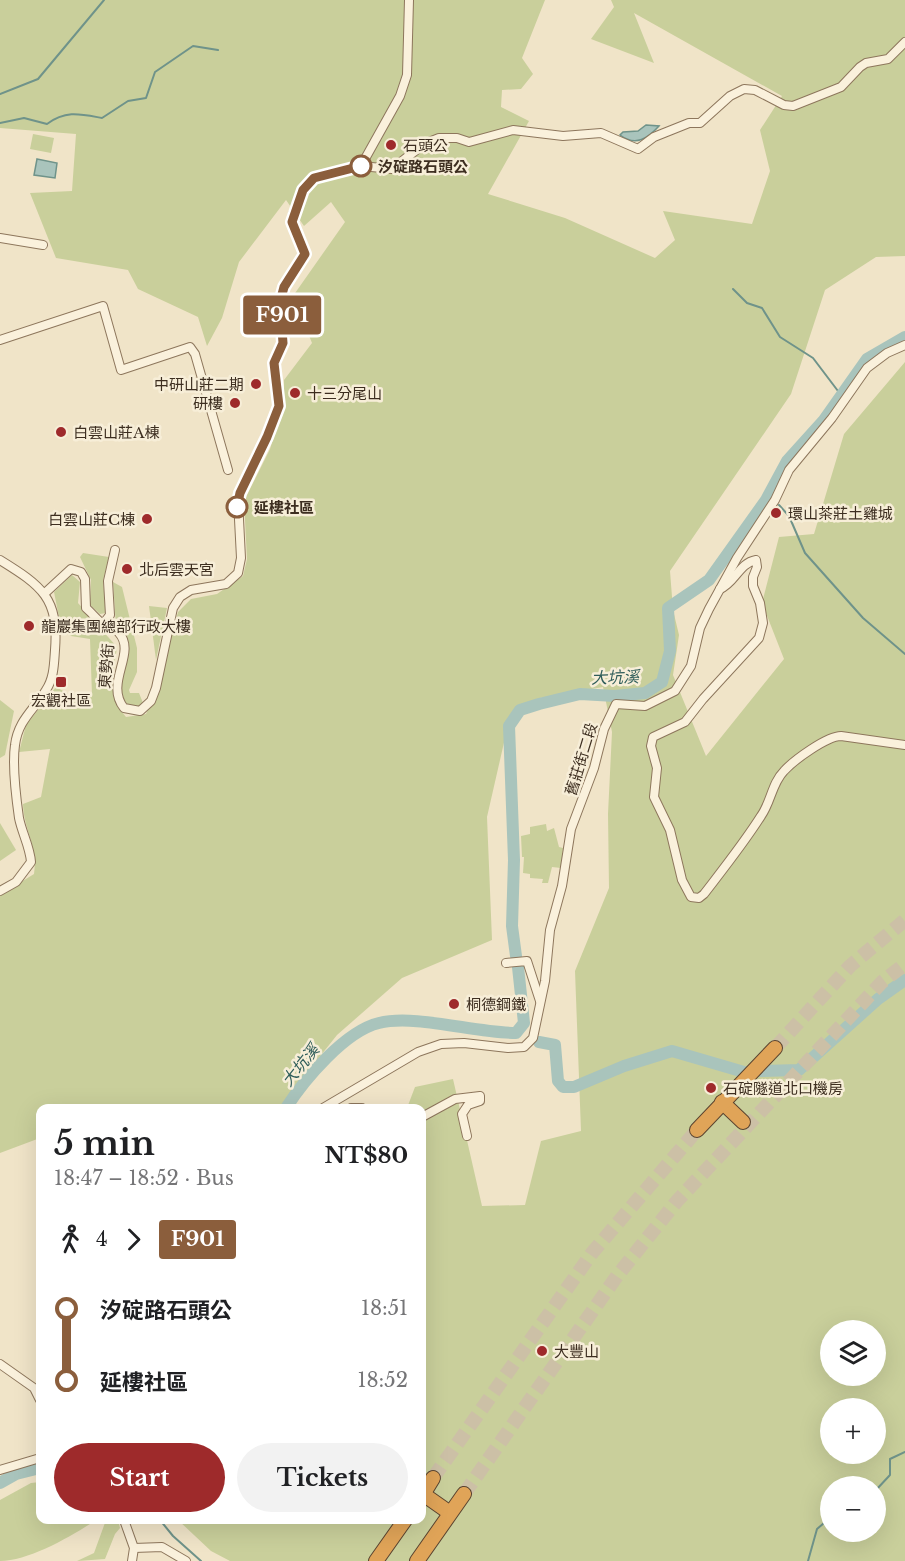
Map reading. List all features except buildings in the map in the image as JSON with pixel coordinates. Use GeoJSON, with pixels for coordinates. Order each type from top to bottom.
{"type":"FeatureCollection","features":[{"type":"Feature","properties":{"kind":"highway"},"geometry":{"type":"LineString","coordinates":[[697,1130],[775,1048]]}},
{"type":"Feature","properties":{"kind":"highway"},"geometry":{"type":"LineString","coordinates":[[722,1102],[743,1122]]}},
{"type":"Feature","properties":{"kind":"highway"},"geometry":{"type":"LineString","coordinates":[[426,1489],[433,1478]]}},
{"type":"Feature","properties":{"kind":"highway"},"geometry":{"type":"LineString","coordinates":[[417,1561],[464,1494]]}},
{"type":"Feature","properties":{"kind":"highway"},"geometry":{"type":"LineString","coordinates":[[426,1498],[450,1513]]}},
{"type":"Feature","properties":{"kind":"highway"},"geometry":{"type":"LineString","coordinates":[[379,1557],[402,1524]]}},
{"type":"Feature","properties":{"kind":"street"},"geometry":{"type":"LineString","coordinates":[[409,0],[407,75],[400,96],[361,166],[392,169],[424,144],[439,138],[457,138],[469,142],[513,130],[563,136],[601,133],[638,149],[654,137],[689,123],[700,123],[730,96],[744,89],[755,90],[774,101],[793,106],[841,87],[860,67],[888,59],[905,42]]}},
{"type":"Feature","properties":{"kind":"street","name":"東勢街"},"geometry":{"type":"LineString","coordinates":[[45,593],[71,569],[81,572],[85,579],[85,604],[103,624],[119,632],[124,640],[124,654],[116,685],[118,701],[124,708],[140,711],[151,701],[156,688],[173,608],[180,597],[191,590],[226,584],[237,573],[241,558],[238,501],[279,406],[274,363],[283,343],[280,302],[284,287],[305,254],[293,228],[293,214],[303,190],[314,178],[361,166]]}},
{"type":"Feature","properties":{"kind":"street"},"geometry":{"type":"LineString","coordinates":[[0,238],[43,245]]}},
{"type":"Feature","properties":{"kind":"street"},"geometry":{"type":"LineString","coordinates":[[0,340],[103,306],[121,369],[187,347],[192,348],[228,470]]}},
{"type":"Feature","properties":{"kind":"street","name":"舊莊街二段"},"geometry":{"type":"LineString","coordinates":[[330,1104],[418,1052],[441,1044],[464,1042],[508,1048],[524,1047],[533,1038],[550,930],[562,886],[571,829],[594,768],[609,714],[616,704],[645,706],[675,692],[691,666],[700,628],[720,589],[736,558],[774,503],[789,470],[832,418],[867,368],[886,353],[905,345]]}},
{"type":"Feature","properties":{"kind":"street"},"geometry":{"type":"LineString","coordinates":[[103,624],[110,615],[108,581],[115,550]]}},
{"type":"Feature","properties":{"kind":"street"},"geometry":{"type":"LineString","coordinates":[[0,560],[35,583],[45,593],[56,618],[53,677],[40,699],[19,726],[13,757],[19,818],[31,862],[16,882],[0,891]]}},
{"type":"Feature","properties":{"kind":"street"},"geometry":{"type":"LineString","coordinates":[[720,589],[729,586],[743,566],[756,560],[758,567],[753,577],[753,586],[760,603],[763,623],[759,638],[685,722],[653,737],[651,746],[657,768],[654,797],[670,830],[680,872],[691,897],[699,898],[704,894],[735,855],[762,815],[784,770],[820,742],[832,736],[842,736],[905,745]]}},
{"type":"Feature","properties":{"kind":"street"},"geometry":{"type":"LineString","coordinates":[[506,963],[527,961],[540,1003]]}},
{"type":"Feature","properties":{"kind":"street"},"geometry":{"type":"LineString","coordinates":[[426,1115],[455,1099],[480,1096],[480,1101],[468,1105],[462,1114],[467,1136]]}},
{"type":"Feature","properties":{"kind":"street"},"geometry":{"type":"LineString","coordinates":[[0,1364],[34,1388],[36,1392]]}},
{"type":"Feature","properties":{"kind":"street"},"geometry":{"type":"LineString","coordinates":[[0,1470],[36,1459]]}},
{"type":"Feature","properties":{"kind":"street"},"geometry":{"type":"LineString","coordinates":[[125,1524],[134,1548],[132,1561]]}},
{"type":"Feature","properties":{"kind":"street"},"geometry":{"type":"LineString","coordinates":[[134,1548],[162,1548],[183,1560]]}},
{"type":"Feature","properties":{"kind":"green space"},"geometry":{"type":"Polygon","coordinates":[[[0,0],[545,0],[522,58],[533,74],[521,89],[502,90],[501,107],[529,121],[488,194],[565,218],[655,258],[675,240],[663,211],[752,224],[770,171],[760,130],[782,96],[634,13],[654,63],[591,39],[614,7],[611,0],[905,0],[905,256],[876,257],[825,290],[791,394],[670,571],[673,610],[679,635],[673,675],[706,756],[784,659],[762,603],[779,537],[814,534],[844,434],[905,362],[905,1561],[230,1561],[211,1551],[182,1524],[426,1524],[426,1104],[409,1104],[415,1087],[453,1079],[482,1206],[525,1205],[541,1141],[581,1131],[575,971],[609,888],[608,814],[612,732],[603,687],[540,698],[508,725],[487,817],[492,940],[402,978],[337,1035],[302,1079],[288,1104],[36,1104],[36,1140],[0,1153],[0,895],[34,874],[33,847],[23,804],[41,797],[50,749],[19,752],[26,725],[56,687],[72,696],[92,695],[90,639],[62,632],[54,592],[72,575],[80,582],[78,603],[117,647],[112,684],[120,709],[126,717],[146,714],[158,686],[178,612],[191,599],[217,594],[243,576],[247,559],[244,501],[270,449],[284,404],[284,380],[312,343],[293,296],[345,222],[331,202],[304,226],[286,200],[239,262],[222,318],[207,346],[198,317],[138,289],[128,270],[56,258],[30,193],[72,191],[76,134],[0,128],[0,0]]]}},
{"type":"Feature","properties":{"kind":"green space"},"geometry":{"type":"Polygon","coordinates":[[[33,134],[54,138],[51,153],[30,149],[33,134]]]}},
{"type":"Feature","properties":{"kind":"green space"},"geometry":{"type":"Polygon","coordinates":[[[83,553],[109,557],[103,581],[106,613],[100,614],[90,605],[91,580],[80,557],[83,553]]]}},
{"type":"Feature","properties":{"kind":"green space"},"geometry":{"type":"Polygon","coordinates":[[[113,582],[122,587],[137,648],[137,672],[129,690],[130,693],[139,693],[143,703],[138,708],[130,708],[120,694],[129,648],[116,626],[113,582]]]}},
{"type":"Feature","properties":{"kind":"green space"},"geometry":{"type":"Polygon","coordinates":[[[149,606],[167,608],[156,660],[149,606]]]}},
{"type":"Feature","properties":{"kind":"green space"},"geometry":{"type":"Polygon","coordinates":[[[0,700],[14,711],[5,755],[0,758],[0,700]]]}},
{"type":"Feature","properties":{"kind":"green space"},"geometry":{"type":"Polygon","coordinates":[[[0,823],[16,850],[0,861],[0,823]]]}},
{"type":"Feature","properties":{"kind":"green space"},"geometry":{"type":"Polygon","coordinates":[[[546,824],[547,831],[554,828],[559,847],[563,848],[561,868],[552,867],[548,883],[542,883],[543,879],[530,878],[530,874],[523,873],[524,857],[522,857],[521,836],[530,834],[530,827],[546,824]]]}},
{"type":"Feature","properties":{"kind":"green space"},"geometry":{"type":"Polygon","coordinates":[[[36,1482],[36,1524],[89,1524],[37,1552],[0,1561],[0,1500],[36,1482]]]}},
{"type":"Feature","properties":{"kind":"green space"},"geometry":{"type":"Polygon","coordinates":[[[105,1524],[119,1524],[120,1528],[115,1534],[105,1559],[77,1561],[94,1553],[105,1524]]]}},
{"type":"Feature","properties":{"kind":"water"},"geometry":{"type":"Polygon","coordinates":[[[646,125],[659,126],[641,140],[626,139],[620,135],[623,132],[638,131],[646,125]]]}},
{"type":"Feature","properties":{"kind":"water"},"geometry":{"type":"Polygon","coordinates":[[[37,159],[57,163],[55,178],[34,175],[37,159]]]}},
{"type":"Feature","properties":{"kind":"waterway"},"geometry":{"type":"LineString","coordinates":[[0,94],[38,79],[104,0]]}},
{"type":"Feature","properties":{"kind":"waterway"},"geometry":{"type":"LineString","coordinates":[[0,123],[24,118],[47,124],[73,114],[102,118],[128,101],[146,98],[155,72],[193,46],[218,50]]}},
{"type":"Feature","properties":{"kind":"waterway"},"geometry":{"type":"LineString","coordinates":[[733,289],[747,303],[762,308],[780,337],[813,358],[841,395]]}},
{"type":"Feature","properties":{"kind":"waterway","name":"大坑溪"},"geometry":{"type":"LineString","coordinates":[[516,956],[512,926],[514,860],[509,726],[520,710],[539,704],[580,694],[615,696],[645,693],[662,682],[670,651],[668,608],[709,580],[766,500],[787,461],[824,420],[867,359],[905,337]]}},
{"type":"Feature","properties":{"kind":"waterway"},"geometry":{"type":"LineString","coordinates":[[779,505],[789,516],[805,553],[863,618],[905,654]]}},
{"type":"Feature","properties":{"kind":"waterway","name":"大坑溪"},"geometry":{"type":"LineString","coordinates":[[289,1104],[314,1071],[339,1046],[366,1028],[379,1023],[428,1022],[516,1033],[524,1023],[518,967]]}},
{"type":"Feature","properties":{"kind":"waterway"},"geometry":{"type":"LineString","coordinates":[[761,1071],[799,1070],[878,999],[905,980]]}},
{"type":"Feature","properties":{"kind":"waterway"},"geometry":{"type":"LineString","coordinates":[[539,1042],[555,1045],[558,1081],[563,1087],[574,1087],[624,1066],[672,1051],[744,1072]]}},
{"type":"Feature","properties":{"kind":"waterway"},"geometry":{"type":"LineString","coordinates":[[886,1479],[890,1475],[890,1459],[905,1452]]}},
{"type":"Feature","properties":{"kind":"waterway","name":"大坑溪"},"geometry":{"type":"LineString","coordinates":[[0,1483],[16,1474],[36,1469]]}},
{"type":"Feature","properties":{"kind":"waterway"},"geometry":{"type":"LineString","coordinates":[[163,1524],[201,1561]]}},
{"type":"Feature","properties":{"kind":"waterway"},"geometry":{"type":"LineString","coordinates":[[808,1561],[817,1529],[820,1526]]}},
{"type":"Feature","properties":{"kind":"tunnel"},"geometry":{"type":"LineString","coordinates":[[775,1048],[850,966],[905,920]]}},
{"type":"Feature","properties":{"kind":"tunnel"},"geometry":{"type":"LineString","coordinates":[[464,1494],[617,1276],[677,1201],[882,982],[905,964]]}},
{"type":"Feature","properties":{"kind":"tunnel"},"geometry":{"type":"LineString","coordinates":[[433,1478],[592,1253],[697,1130]]}},
{"type":"Feature","properties":{"kind":"bus line","name":"F901"},"geometry":{"type":"LineString","coordinates":[[237,507],[240,493],[279,406],[280,399],[274,363],[284,337],[280,302],[284,287],[305,254],[293,228],[293,214],[303,190],[314,178],[361,166]]}},
{"type":"Feature","properties":{"kind":"place","name":"石頭公"},"geometry":{"type":"Point","coordinates":[391,145]}},
{"type":"Feature","properties":{"kind":"place","name":"汐碇路石頭公"},"geometry":{"type":"Point","coordinates":[361,166]}},
{"type":"Feature","properties":{"kind":"place","name":"中研山莊二期"},"geometry":{"type":"Point","coordinates":[256,384]}},
{"type":"Feature","properties":{"kind":"place","name":"十三分尾山"},"geometry":{"type":"Point","coordinates":[295,393]}},
{"type":"Feature","properties":{"kind":"place","name":"研樓"},"geometry":{"type":"Point","coordinates":[235,403]}},
{"type":"Feature","properties":{"kind":"place","name":"白雲山莊A棟"},"geometry":{"type":"Point","coordinates":[61,432]}},
{"type":"Feature","properties":{"kind":"place","name":"延樓社區"},"geometry":{"type":"Point","coordinates":[237,507]}},
{"type":"Feature","properties":{"kind":"place","name":"環山茶莊土雞城"},"geometry":{"type":"Point","coordinates":[776,513]}},
{"type":"Feature","properties":{"kind":"place","name":"白雲山莊C棟"},"geometry":{"type":"Point","coordinates":[147,519]}},
{"type":"Feature","properties":{"kind":"place","name":"北后雲天宮"},"geometry":{"type":"Point","coordinates":[127,569]}},
{"type":"Feature","properties":{"kind":"place","name":"龍巖集團總部行政大樓"},"geometry":{"type":"Point","coordinates":[29,626]}},
{"type":"Feature","properties":{"kind":"place","name":"宏觀社區"},"geometry":{"type":"Point","coordinates":[61,682]}},
{"type":"Feature","properties":{"kind":"place","name":"桐德鋼鐵"},"geometry":{"type":"Point","coordinates":[454,1004]}},
{"type":"Feature","properties":{"kind":"place","name":"石碇隧道北口機房"},"geometry":{"type":"Point","coordinates":[711,1088]}},
{"type":"Feature","properties":{"kind":"place","name":"大豐山"},"geometry":{"type":"Point","coordinates":[542,1351]}}]}
